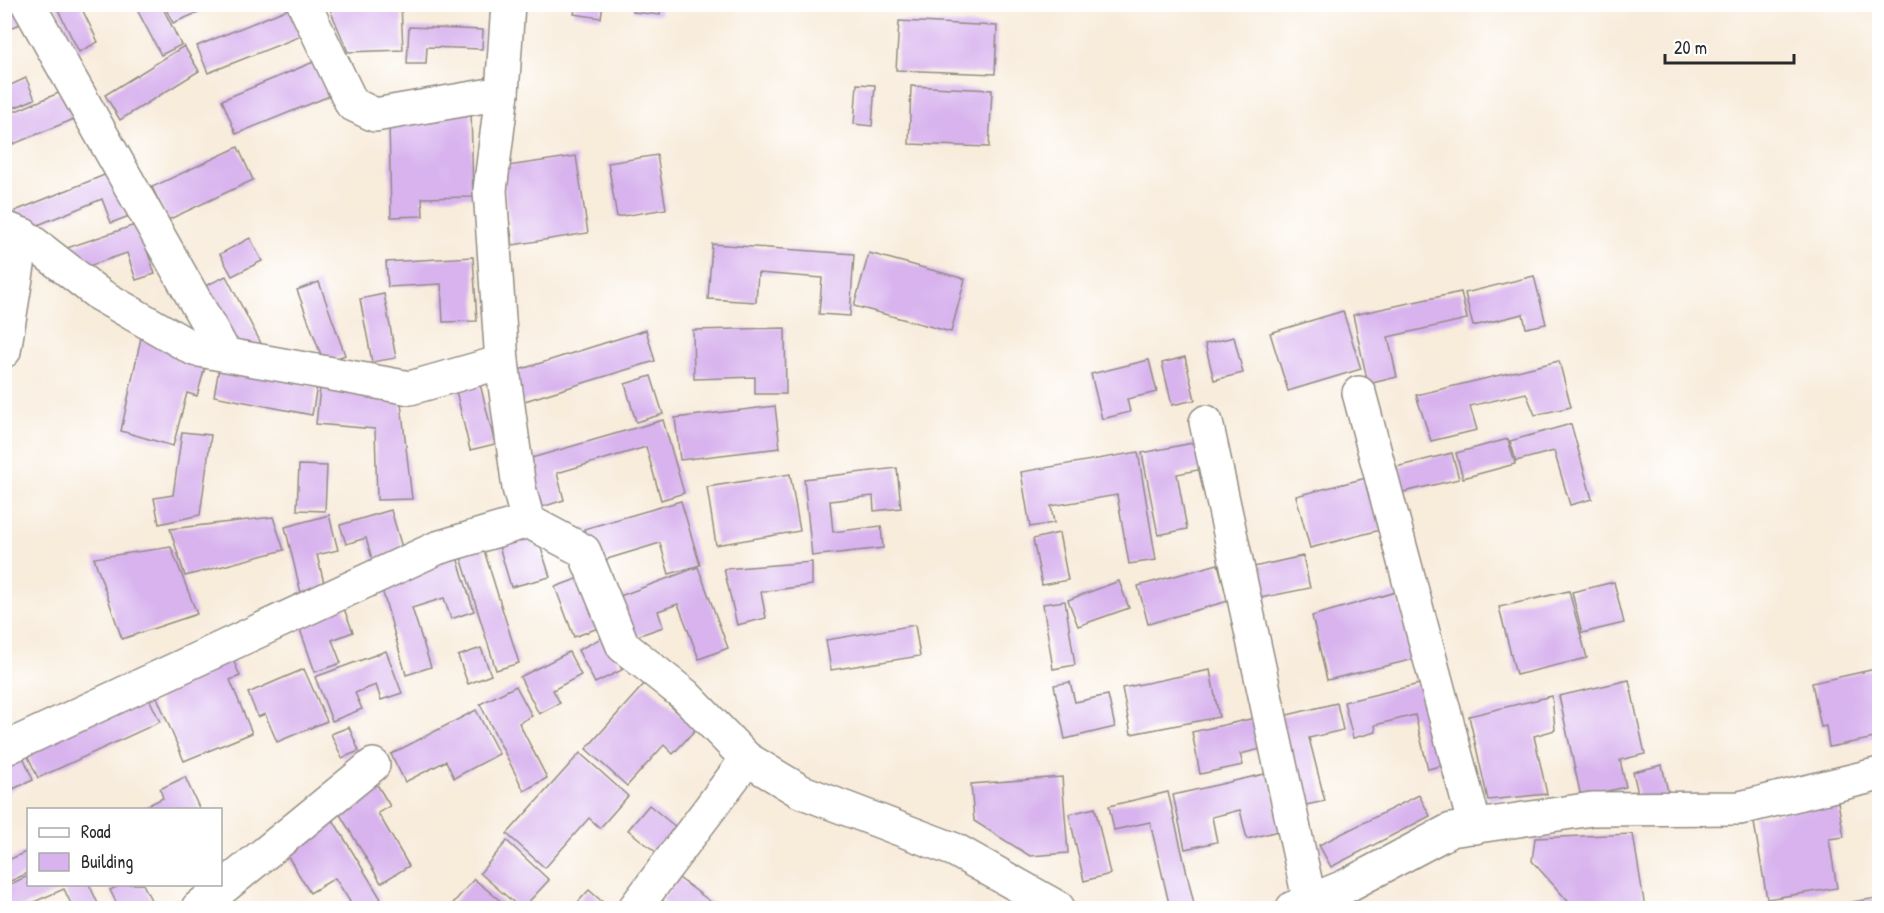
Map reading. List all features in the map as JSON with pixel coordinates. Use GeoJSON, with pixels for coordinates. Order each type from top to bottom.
{"type":"FeatureCollection","features":[{"type":"Feature","properties":{"kind":"street"},"geometry":{"type":"LineString","coordinates":[[28,4],[225,354]]}},
{"type":"Feature","properties":{"kind":"street"},"geometry":{"type":"LineString","coordinates":[[304,4],[352,104],[375,115],[502,93]]}},
{"type":"Feature","properties":{"kind":"street"},"geometry":{"type":"LineString","coordinates":[[508,4],[502,93],[490,190],[502,362],[519,488],[528,521]]}},
{"type":"Feature","properties":{"kind":"street"},"geometry":{"type":"LineString","coordinates":[[14,232],[100,295],[194,349],[410,388],[502,362]]}},
{"type":"Feature","properties":{"kind":"street"},"geometry":{"type":"LineString","coordinates":[[4,351],[14,232]]}},
{"type":"Feature","properties":{"kind":"street"},"geometry":{"type":"LineString","coordinates":[[1359,393],[1475,827]]}},
{"type":"Feature","properties":{"kind":"street"},"geometry":{"type":"LineString","coordinates":[[1206,422],[1302,906],[1346,886],[1451,830],[1592,809],[1740,807],[1879,776]]}},
{"type":"Feature","properties":{"kind":"street"},"geometry":{"type":"LineString","coordinates":[[4,749],[437,548],[528,521],[584,551],[622,646],[685,695],[747,759],[800,791],[955,850],[1058,909]]}},
{"type":"Feature","properties":{"kind":"street"},"geometry":{"type":"LineString","coordinates":[[635,909],[747,759]]}},
{"type":"Feature","properties":{"kind":"street"},"geometry":{"type":"LineString","coordinates":[[198,909],[373,765]]}},
{"type":"Feature","properties":{"kind":"building"},"geometry":{"type":"Polygon","coordinates":[[[4,4],[22,4],[29,20],[4,31],[4,4]]]}},
{"type":"Feature","properties":{"kind":"building"},"geometry":{"type":"Polygon","coordinates":[[[55,4],[86,4],[81,7],[98,42],[79,52],[55,4]]]}},
{"type":"Feature","properties":{"kind":"building"},"geometry":{"type":"Polygon","coordinates":[[[134,4],[161,4],[181,45],[161,55],[134,4]]]}},
{"type":"Feature","properties":{"kind":"building"},"geometry":{"type":"Polygon","coordinates":[[[401,4],[403,50],[348,52],[329,7],[401,4]]]}},
{"type":"Feature","properties":{"kind":"building"},"geometry":{"type":"Polygon","coordinates":[[[576,4],[603,4],[601,18],[574,14],[576,4]]]}},
{"type":"Feature","properties":{"kind":"building"},"geometry":{"type":"Polygon","coordinates":[[[634,4],[661,4],[660,15],[633,12],[634,4]]]}},
{"type":"Feature","properties":{"kind":"building"},"geometry":{"type":"Polygon","coordinates":[[[164,5],[216,5],[173,23],[164,5]]]}},
{"type":"Feature","properties":{"kind":"building"},"geometry":{"type":"Polygon","coordinates":[[[295,6],[306,34],[208,73],[197,46],[295,6]]]}},
{"type":"Feature","properties":{"kind":"building"},"geometry":{"type":"Polygon","coordinates":[[[899,21],[997,26],[995,74],[896,70],[899,21]]]}},
{"type":"Feature","properties":{"kind":"building"},"geometry":{"type":"Polygon","coordinates":[[[409,27],[483,30],[482,49],[427,47],[426,64],[407,64],[409,27]]]}},
{"type":"Feature","properties":{"kind":"building"},"geometry":{"type":"Polygon","coordinates":[[[184,46],[199,71],[120,120],[105,95],[184,46]]]}},
{"type":"Feature","properties":{"kind":"building"},"geometry":{"type":"Polygon","coordinates":[[[323,58],[337,93],[236,134],[222,100],[323,58]]]}},
{"type":"Feature","properties":{"kind":"building"},"geometry":{"type":"Polygon","coordinates":[[[26,78],[35,99],[4,112],[4,88],[26,78]]]}},
{"type":"Feature","properties":{"kind":"building"},"geometry":{"type":"Polygon","coordinates":[[[857,84],[875,85],[872,126],[854,124],[857,84]]]}},
{"type":"Feature","properties":{"kind":"building"},"geometry":{"type":"Polygon","coordinates":[[[911,86],[992,90],[989,147],[909,144],[911,86]]]}},
{"type":"Feature","properties":{"kind":"building"},"geometry":{"type":"Polygon","coordinates":[[[68,89],[79,117],[4,148],[4,116],[68,89]]]}},
{"type":"Feature","properties":{"kind":"building"},"geometry":{"type":"Polygon","coordinates":[[[471,108],[473,197],[422,198],[423,216],[391,217],[389,123],[437,121],[436,109],[471,108]]]}},
{"type":"Feature","properties":{"kind":"building"},"geometry":{"type":"Polygon","coordinates":[[[238,147],[253,180],[168,220],[152,187],[238,147]]]}},
{"type":"Feature","properties":{"kind":"building"},"geometry":{"type":"Polygon","coordinates":[[[657,155],[666,209],[617,217],[608,163],[657,155]]]}},
{"type":"Feature","properties":{"kind":"building"},"geometry":{"type":"Polygon","coordinates":[[[576,156],[588,233],[513,245],[501,167],[576,156]]]}},
{"type":"Feature","properties":{"kind":"building"},"geometry":{"type":"Polygon","coordinates":[[[112,172],[129,216],[111,223],[102,199],[23,231],[15,211],[112,172]]]}},
{"type":"Feature","properties":{"kind":"building"},"geometry":{"type":"Polygon","coordinates":[[[138,224],[155,274],[136,280],[127,253],[86,267],[67,248],[138,224]]]}},
{"type":"Feature","properties":{"kind":"building"},"geometry":{"type":"Polygon","coordinates":[[[250,238],[262,261],[232,276],[220,254],[250,238]]]}},
{"type":"Feature","properties":{"kind":"building"},"geometry":{"type":"Polygon","coordinates":[[[712,244],[854,254],[850,316],[819,314],[822,278],[758,273],[756,302],[708,299],[712,244]]]}},
{"type":"Feature","properties":{"kind":"building"},"geometry":{"type":"Polygon","coordinates":[[[869,253],[965,279],[951,332],[854,306],[869,253]]]}},
{"type":"Feature","properties":{"kind":"building"},"geometry":{"type":"Polygon","coordinates":[[[473,257],[477,321],[443,322],[441,284],[388,287],[386,262],[473,257]]]}},
{"type":"Feature","properties":{"kind":"building"},"geometry":{"type":"Polygon","coordinates":[[[226,276],[264,349],[229,348],[201,288],[226,276]]]}},
{"type":"Feature","properties":{"kind":"building"},"geometry":{"type":"Polygon","coordinates":[[[1534,276],[1546,324],[1526,328],[1523,314],[1473,326],[1465,293],[1534,276]]]}},
{"type":"Feature","properties":{"kind":"building"},"geometry":{"type":"Polygon","coordinates":[[[319,282],[345,355],[324,363],[297,290],[319,282]]]}},
{"type":"Feature","properties":{"kind":"building"},"geometry":{"type":"Polygon","coordinates":[[[1461,292],[1467,319],[1388,337],[1397,377],[1368,384],[1353,315],[1461,292]]]}},
{"type":"Feature","properties":{"kind":"building"},"geometry":{"type":"Polygon","coordinates":[[[384,294],[396,358],[372,362],[360,299],[384,294]]]}},
{"type":"Feature","properties":{"kind":"building"},"geometry":{"type":"Polygon","coordinates":[[[1343,311],[1361,369],[1288,391],[1270,333],[1343,311]]]}},
{"type":"Feature","properties":{"kind":"building"},"geometry":{"type":"Polygon","coordinates":[[[785,328],[786,394],[755,394],[755,377],[694,379],[693,330],[785,328]]]}},
{"type":"Feature","properties":{"kind":"building"},"geometry":{"type":"Polygon","coordinates":[[[646,330],[655,361],[518,403],[509,373],[646,330]]]}},
{"type":"Feature","properties":{"kind":"building"},"geometry":{"type":"Polygon","coordinates":[[[142,333],[205,367],[197,396],[187,393],[173,446],[121,431],[142,333]]]}},
{"type":"Feature","properties":{"kind":"building"},"geometry":{"type":"Polygon","coordinates":[[[1234,337],[1243,373],[1214,380],[1205,344],[1234,337]]]}},
{"type":"Feature","properties":{"kind":"building"},"geometry":{"type":"Polygon","coordinates":[[[1185,357],[1195,400],[1172,405],[1162,363],[1185,357]]]}},
{"type":"Feature","properties":{"kind":"building"},"geometry":{"type":"Polygon","coordinates":[[[1149,360],[1157,392],[1127,399],[1130,412],[1102,419],[1091,374],[1149,360]]]}},
{"type":"Feature","properties":{"kind":"building"},"geometry":{"type":"Polygon","coordinates":[[[1559,361],[1571,407],[1535,415],[1526,393],[1470,406],[1477,430],[1431,441],[1416,395],[1559,361]]]}},
{"type":"Feature","properties":{"kind":"building"},"geometry":{"type":"Polygon","coordinates":[[[219,368],[317,386],[312,415],[214,396],[219,368]]]}},
{"type":"Feature","properties":{"kind":"building"},"geometry":{"type":"Polygon","coordinates":[[[651,376],[663,414],[636,422],[625,384],[651,376]]]}},
{"type":"Feature","properties":{"kind":"building"},"geometry":{"type":"Polygon","coordinates":[[[480,384],[495,444],[470,450],[456,391],[480,384]]]}},
{"type":"Feature","properties":{"kind":"building"},"geometry":{"type":"Polygon","coordinates":[[[320,388],[400,395],[412,499],[377,500],[375,429],[316,424],[320,388]]]}},
{"type":"Feature","properties":{"kind":"building"},"geometry":{"type":"Polygon","coordinates":[[[775,406],[780,448],[680,460],[675,418],[775,406]]]}},
{"type":"Feature","properties":{"kind":"building"},"geometry":{"type":"Polygon","coordinates":[[[663,420],[684,493],[661,500],[646,447],[557,473],[564,500],[542,507],[528,459],[663,420]]]}},
{"type":"Feature","properties":{"kind":"building"},"geometry":{"type":"Polygon","coordinates":[[[1571,424],[1592,499],[1570,505],[1554,451],[1516,461],[1510,441],[1571,424]]]}},
{"type":"Feature","properties":{"kind":"building"},"geometry":{"type":"Polygon","coordinates":[[[182,432],[211,435],[200,515],[159,524],[154,498],[173,495],[182,432]]]}},
{"type":"Feature","properties":{"kind":"building"},"geometry":{"type":"Polygon","coordinates":[[[1508,439],[1515,464],[1463,478],[1456,453],[1508,439]]]}},
{"type":"Feature","properties":{"kind":"building"},"geometry":{"type":"Polygon","coordinates":[[[1198,442],[1203,469],[1177,474],[1187,529],[1158,535],[1142,453],[1198,442]]]}},
{"type":"Feature","properties":{"kind":"building"},"geometry":{"type":"Polygon","coordinates":[[[1138,452],[1156,560],[1129,564],[1117,495],[1051,506],[1054,523],[1030,527],[1021,472],[1138,452]]]}},
{"type":"Feature","properties":{"kind":"building"},"geometry":{"type":"Polygon","coordinates":[[[1452,453],[1459,479],[1399,493],[1392,468],[1452,453]]]}},
{"type":"Feature","properties":{"kind":"building"},"geometry":{"type":"Polygon","coordinates":[[[299,465],[327,466],[325,511],[297,510],[299,465]]]}},
{"type":"Feature","properties":{"kind":"building"},"geometry":{"type":"Polygon","coordinates":[[[897,468],[901,508],[874,511],[873,496],[830,501],[833,532],[881,526],[883,548],[812,556],[804,479],[897,468]]]}},
{"type":"Feature","properties":{"kind":"building"},"geometry":{"type":"Polygon","coordinates":[[[790,474],[800,531],[716,545],[707,487],[790,474]]]}},
{"type":"Feature","properties":{"kind":"building"},"geometry":{"type":"Polygon","coordinates":[[[1374,476],[1388,528],[1310,548],[1296,496],[1374,476]]]}},
{"type":"Feature","properties":{"kind":"building"},"geometry":{"type":"Polygon","coordinates":[[[681,501],[700,565],[669,574],[660,543],[594,563],[584,529],[681,501]]]}},
{"type":"Feature","properties":{"kind":"building"},"geometry":{"type":"Polygon","coordinates":[[[391,510],[405,558],[374,566],[366,538],[346,544],[340,525],[391,510]]]}},
{"type":"Feature","properties":{"kind":"building"},"geometry":{"type":"Polygon","coordinates":[[[329,515],[338,550],[317,555],[326,591],[302,597],[285,527],[329,515]]]}},
{"type":"Feature","properties":{"kind":"building"},"geometry":{"type":"Polygon","coordinates":[[[273,517],[284,550],[185,576],[170,529],[273,517]]]}},
{"type":"Feature","properties":{"kind":"building"},"geometry":{"type":"Polygon","coordinates":[[[1059,533],[1068,580],[1042,585],[1033,539],[1059,533]]]}},
{"type":"Feature","properties":{"kind":"building"},"geometry":{"type":"Polygon","coordinates":[[[537,535],[550,577],[511,587],[499,546],[537,535]]]}},
{"type":"Feature","properties":{"kind":"building"},"geometry":{"type":"Polygon","coordinates":[[[171,547],[197,614],[122,639],[94,558],[171,547]]]}},
{"type":"Feature","properties":{"kind":"building"},"geometry":{"type":"Polygon","coordinates":[[[483,547],[519,663],[496,670],[460,554],[483,547]]]}},
{"type":"Feature","properties":{"kind":"building"},"geometry":{"type":"Polygon","coordinates":[[[455,551],[474,611],[451,619],[444,598],[412,608],[431,667],[406,675],[380,582],[455,551]]]}},
{"type":"Feature","properties":{"kind":"building"},"geometry":{"type":"Polygon","coordinates":[[[1303,556],[1310,588],[1255,599],[1249,568],[1303,556]]]}},
{"type":"Feature","properties":{"kind":"building"},"geometry":{"type":"Polygon","coordinates":[[[812,562],[812,585],[761,592],[766,618],[737,625],[724,569],[812,562]]]}},
{"type":"Feature","properties":{"kind":"building"},"geometry":{"type":"Polygon","coordinates":[[[1218,564],[1228,601],[1148,624],[1138,586],[1218,564]]]}},
{"type":"Feature","properties":{"kind":"building"},"geometry":{"type":"Polygon","coordinates":[[[698,567],[728,648],[699,659],[678,604],[658,611],[663,627],[626,640],[612,599],[698,567]]]}},
{"type":"Feature","properties":{"kind":"building"},"geometry":{"type":"Polygon","coordinates":[[[582,577],[601,627],[574,637],[555,587],[582,577]]]}},
{"type":"Feature","properties":{"kind":"building"},"geometry":{"type":"Polygon","coordinates":[[[1119,581],[1129,608],[1078,626],[1068,600],[1119,581]]]}},
{"type":"Feature","properties":{"kind":"building"},"geometry":{"type":"Polygon","coordinates":[[[1614,582],[1624,623],[1582,633],[1572,592],[1614,582]]]}},
{"type":"Feature","properties":{"kind":"building"},"geometry":{"type":"Polygon","coordinates":[[[1569,591],[1587,658],[1516,675],[1499,607],[1569,591]]]}},
{"type":"Feature","properties":{"kind":"building"},"geometry":{"type":"Polygon","coordinates":[[[1396,592],[1415,659],[1327,680],[1312,616],[1396,592]]]}},
{"type":"Feature","properties":{"kind":"building"},"geometry":{"type":"Polygon","coordinates":[[[341,601],[353,632],[332,640],[341,663],[315,672],[296,618],[341,601]]]}},
{"type":"Feature","properties":{"kind":"building"},"geometry":{"type":"Polygon","coordinates":[[[1065,601],[1075,665],[1053,669],[1043,604],[1065,601]]]}},
{"type":"Feature","properties":{"kind":"building"},"geometry":{"type":"Polygon","coordinates":[[[915,625],[920,656],[831,670],[826,640],[915,625]]]}},
{"type":"Feature","properties":{"kind":"building"},"geometry":{"type":"Polygon","coordinates":[[[605,636],[622,670],[595,683],[578,650],[605,636]]]}},
{"type":"Feature","properties":{"kind":"building"},"geometry":{"type":"Polygon","coordinates":[[[481,648],[491,675],[468,684],[458,656],[481,648]]]}},
{"type":"Feature","properties":{"kind":"building"},"geometry":{"type":"Polygon","coordinates":[[[386,651],[402,693],[381,700],[376,685],[355,693],[362,709],[332,721],[315,677],[386,651]]]}},
{"type":"Feature","properties":{"kind":"building"},"geometry":{"type":"Polygon","coordinates":[[[569,652],[581,675],[553,690],[560,703],[539,714],[520,677],[569,652]]]}},
{"type":"Feature","properties":{"kind":"building"},"geometry":{"type":"Polygon","coordinates":[[[232,657],[240,676],[230,680],[252,733],[184,761],[154,690],[232,657]]]}},
{"type":"Feature","properties":{"kind":"building"},"geometry":{"type":"Polygon","coordinates":[[[1880,668],[1880,737],[1829,747],[1826,726],[1821,727],[1812,683],[1880,668]]]}},
{"type":"Feature","properties":{"kind":"building"},"geometry":{"type":"Polygon","coordinates":[[[304,669],[327,721],[277,742],[265,714],[258,717],[248,693],[304,669]]]}},
{"type":"Feature","properties":{"kind":"building"},"geometry":{"type":"Polygon","coordinates":[[[1210,670],[1219,717],[1131,734],[1122,688],[1210,670]]]}},
{"type":"Feature","properties":{"kind":"building"},"geometry":{"type":"Polygon","coordinates":[[[1629,680],[1645,754],[1620,760],[1626,787],[1581,797],[1559,696],[1629,680]]]}},
{"type":"Feature","properties":{"kind":"building"},"geometry":{"type":"Polygon","coordinates":[[[1432,681],[1452,763],[1428,769],[1415,715],[1375,725],[1376,732],[1353,738],[1344,702],[1432,681]]]}},
{"type":"Feature","properties":{"kind":"building"},"geometry":{"type":"Polygon","coordinates":[[[1070,682],[1075,702],[1108,695],[1115,727],[1065,739],[1054,685],[1070,682]]]}},
{"type":"Feature","properties":{"kind":"building"},"geometry":{"type":"Polygon","coordinates":[[[645,683],[696,729],[673,754],[664,745],[627,786],[586,749],[645,683]]]}},
{"type":"Feature","properties":{"kind":"building"},"geometry":{"type":"Polygon","coordinates":[[[516,686],[532,716],[519,723],[547,778],[524,791],[480,704],[516,686]]]}},
{"type":"Feature","properties":{"kind":"building"},"geometry":{"type":"Polygon","coordinates":[[[146,692],[160,722],[38,778],[24,748],[146,692]]]}},
{"type":"Feature","properties":{"kind":"building"},"geometry":{"type":"Polygon","coordinates":[[[1552,696],[1555,730],[1534,736],[1547,794],[1488,800],[1469,716],[1552,696]]]}},
{"type":"Feature","properties":{"kind":"building"},"geometry":{"type":"Polygon","coordinates":[[[1337,703],[1343,730],[1309,738],[1325,801],[1301,806],[1279,717],[1337,703]]]}},
{"type":"Feature","properties":{"kind":"building"},"geometry":{"type":"Polygon","coordinates":[[[476,710],[499,754],[454,778],[446,761],[405,782],[391,754],[476,710]]]}},
{"type":"Feature","properties":{"kind":"building"},"geometry":{"type":"Polygon","coordinates":[[[1255,718],[1261,749],[1240,754],[1243,765],[1200,774],[1192,732],[1255,718]]]}},
{"type":"Feature","properties":{"kind":"building"},"geometry":{"type":"Polygon","coordinates":[[[349,727],[359,751],[342,758],[331,734],[349,727]]]}},
{"type":"Feature","properties":{"kind":"building"},"geometry":{"type":"Polygon","coordinates":[[[580,753],[628,796],[600,828],[589,818],[545,868],[507,834],[580,753]]]}},
{"type":"Feature","properties":{"kind":"building"},"geometry":{"type":"Polygon","coordinates":[[[22,754],[33,780],[4,793],[4,762],[22,754]]]}},
{"type":"Feature","properties":{"kind":"building"},"geometry":{"type":"Polygon","coordinates":[[[1662,765],[1669,796],[1640,802],[1633,772],[1662,765]]]}},
{"type":"Feature","properties":{"kind":"building"},"geometry":{"type":"Polygon","coordinates":[[[1269,773],[1282,830],[1247,839],[1240,810],[1212,817],[1217,842],[1185,849],[1173,795],[1269,773]]]}},
{"type":"Feature","properties":{"kind":"building"},"geometry":{"type":"Polygon","coordinates":[[[185,777],[199,808],[142,808],[163,798],[160,789],[185,777]]]}},
{"type":"Feature","properties":{"kind":"building"},"geometry":{"type":"Polygon","coordinates":[[[1062,777],[1068,853],[1030,856],[974,821],[971,784],[1062,777]]]}},
{"type":"Feature","properties":{"kind":"building"},"geometry":{"type":"Polygon","coordinates":[[[373,778],[390,806],[378,813],[409,866],[381,883],[333,803],[373,778]]]}},
{"type":"Feature","properties":{"kind":"building"},"geometry":{"type":"Polygon","coordinates":[[[1168,792],[1195,908],[1170,908],[1150,822],[1114,830],[1109,806],[1168,792]]]}},
{"type":"Feature","properties":{"kind":"building"},"geometry":{"type":"Polygon","coordinates":[[[1419,795],[1430,816],[1331,867],[1319,845],[1419,795]]]}},
{"type":"Feature","properties":{"kind":"building"},"geometry":{"type":"Polygon","coordinates":[[[1838,802],[1844,837],[1829,839],[1837,888],[1767,899],[1753,817],[1838,802]]]}},
{"type":"Feature","properties":{"kind":"building"},"geometry":{"type":"Polygon","coordinates":[[[649,805],[677,828],[657,853],[628,830],[649,805]]]}},
{"type":"Feature","properties":{"kind":"building"},"geometry":{"type":"Polygon","coordinates":[[[1095,808],[1110,874],[1084,881],[1069,814],[1095,808]]]}},
{"type":"Feature","properties":{"kind":"building"},"geometry":{"type":"Polygon","coordinates":[[[330,815],[381,899],[364,908],[354,908],[335,878],[310,893],[281,845],[330,815]]]}},
{"type":"Feature","properties":{"kind":"building"},"geometry":{"type":"Polygon","coordinates":[[[1633,834],[1645,908],[1574,908],[1532,861],[1535,838],[1633,834]]]}},
{"type":"Feature","properties":{"kind":"building"},"geometry":{"type":"Polygon","coordinates":[[[507,841],[549,880],[523,908],[520,908],[480,873],[507,841]]]}},
{"type":"Feature","properties":{"kind":"building"},"geometry":{"type":"Polygon","coordinates":[[[27,851],[27,873],[4,884],[4,862],[27,851]]]}},
{"type":"Feature","properties":{"kind":"building"},"geometry":{"type":"Polygon","coordinates":[[[27,876],[27,886],[90,886],[100,908],[73,908],[64,889],[20,908],[4,908],[4,887],[27,876]]]}},
{"type":"Feature","properties":{"kind":"building"},"geometry":{"type":"Polygon","coordinates":[[[679,878],[719,908],[672,908],[662,900],[679,878]]]}},
{"type":"Feature","properties":{"kind":"building"},"geometry":{"type":"Polygon","coordinates":[[[474,879],[509,908],[449,908],[474,879]]]}},
{"type":"Feature","properties":{"kind":"building"},"geometry":{"type":"Polygon","coordinates":[[[118,886],[144,886],[155,908],[119,908],[110,890],[118,886]]]}},
{"type":"Feature","properties":{"kind":"building"},"geometry":{"type":"Polygon","coordinates":[[[589,890],[607,906],[583,908],[577,903],[589,890]]]}},
{"type":"Feature","properties":{"kind":"building"},"geometry":{"type":"Polygon","coordinates":[[[1345,895],[1356,908],[1329,908],[1345,895]]]}},
{"type":"Feature","properties":{"kind":"building"},"geometry":{"type":"Polygon","coordinates":[[[1877,898],[1879,908],[1821,908],[1821,907],[1877,898]]]}}]}
